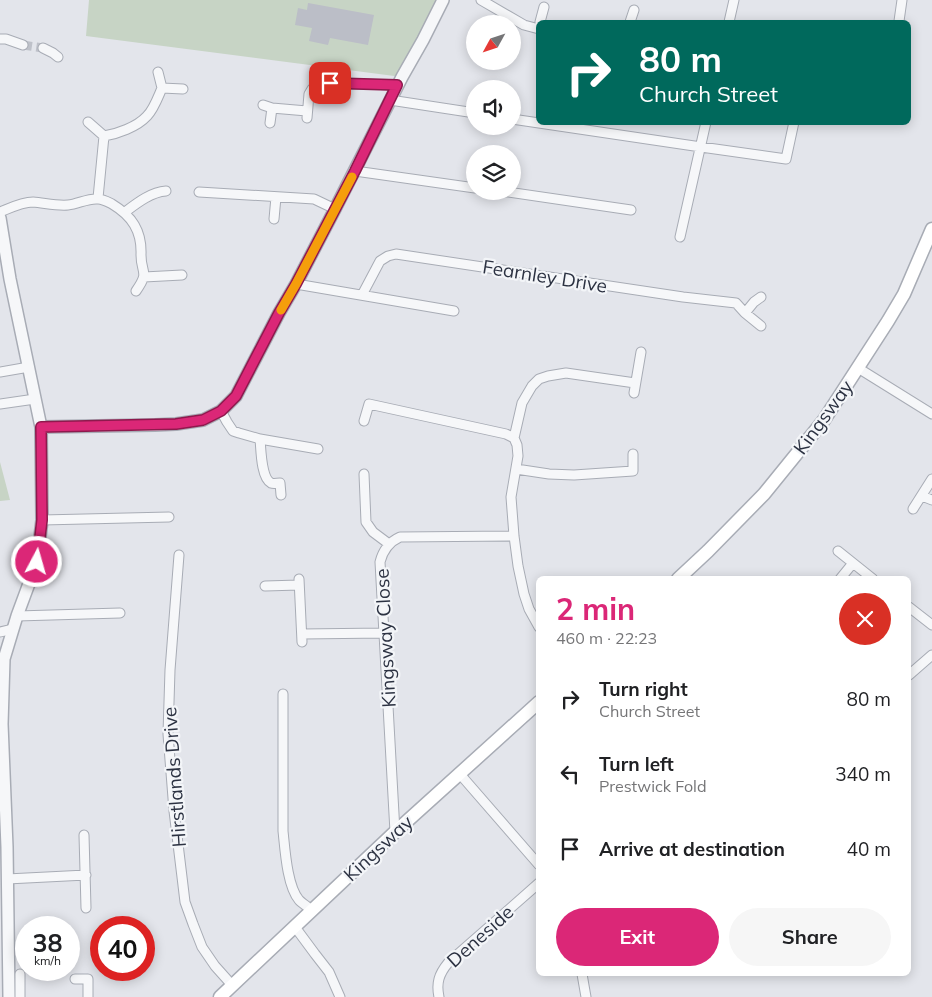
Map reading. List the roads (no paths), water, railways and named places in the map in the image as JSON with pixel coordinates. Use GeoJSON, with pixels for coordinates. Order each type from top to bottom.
{"type":"FeatureCollection","features":[{"type":"Feature","properties":{"kind":"main road","name":"Kingsway"},"geometry":{"type":"LineString","coordinates":[[681,576],[764,494],[824,420],[904,294],[932,228]]}},
{"type":"Feature","properties":{"kind":"main road","name":"Kingsway"},"geometry":{"type":"LineString","coordinates":[[220,997],[394,832],[536,705]]}},
{"type":"Feature","properties":{"kind":"street"},"geometry":{"type":"LineString","coordinates":[[41,427],[176,424],[203,420],[221,411],[236,396],[443,0]]}},
{"type":"Feature","properties":{"kind":"street"},"geometry":{"type":"LineString","coordinates":[[481,0],[524,25],[536,27]]}},
{"type":"Feature","properties":{"kind":"street"},"geometry":{"type":"LineString","coordinates":[[729,20],[734,0]]}},
{"type":"Feature","properties":{"kind":"street"},"geometry":{"type":"LineString","coordinates":[[899,20],[902,0]]}},
{"type":"Feature","properties":{"kind":"street"},"geometry":{"type":"LineString","coordinates":[[541,20],[544,7]]}},
{"type":"Feature","properties":{"kind":"street"},"geometry":{"type":"LineString","coordinates":[[631,20],[634,10]]}},
{"type":"Feature","properties":{"kind":"street"},"geometry":{"type":"LineString","coordinates":[[3,39],[24,45]]}},
{"type":"Feature","properties":{"kind":"street"},"geometry":{"type":"LineString","coordinates":[[43,48],[58,57]]}},
{"type":"Feature","properties":{"kind":"street"},"geometry":{"type":"LineString","coordinates":[[104,136],[123,131],[148,115],[162,88],[158,72]]}},
{"type":"Feature","properties":{"kind":"street"},"geometry":{"type":"LineString","coordinates":[[270,122],[267,106],[307,114],[309,94],[312,89],[319,85],[330,83],[397,85]]}},
{"type":"Feature","properties":{"kind":"street"},"geometry":{"type":"LineString","coordinates":[[162,88],[183,88]]}},
{"type":"Feature","properties":{"kind":"street"},"geometry":{"type":"LineString","coordinates":[[390,100],[466,112]]}},
{"type":"Feature","properties":{"kind":"street"},"geometry":{"type":"LineString","coordinates":[[521,120],[536,123]]}},
{"type":"Feature","properties":{"kind":"street"},"geometry":{"type":"LineString","coordinates":[[88,122],[104,136]]}},
{"type":"Feature","properties":{"kind":"street"},"geometry":{"type":"LineString","coordinates":[[552,125],[786,158],[793,125]]}},
{"type":"Feature","properties":{"kind":"street"},"geometry":{"type":"LineString","coordinates":[[680,237],[705,125]]}},
{"type":"Feature","properties":{"kind":"street"},"geometry":{"type":"LineString","coordinates":[[98,198],[104,136]]}},
{"type":"Feature","properties":{"kind":"street"},"geometry":{"type":"LineString","coordinates":[[355,171],[466,187]]}},
{"type":"Feature","properties":{"kind":"street"},"geometry":{"type":"LineString","coordinates":[[124,212],[154,194],[166,191]]}},
{"type":"Feature","properties":{"kind":"street"},"geometry":{"type":"LineString","coordinates":[[200,192],[314,199],[335,209]]}},
{"type":"Feature","properties":{"kind":"street"},"geometry":{"type":"LineString","coordinates":[[521,194],[631,210]]}},
{"type":"Feature","properties":{"kind":"street"},"geometry":{"type":"LineString","coordinates":[[274,219],[276,197]]}},
{"type":"Feature","properties":{"kind":"street"},"geometry":{"type":"LineString","coordinates":[[0,212],[31,202],[67,205],[98,198],[107,201],[124,212],[135,225],[139,235],[142,246],[141,261],[145,272],[136,291]]}},
{"type":"Feature","properties":{"kind":"street"},"geometry":{"type":"LineString","coordinates":[[0,218],[10,279],[41,427],[42,520],[37,562],[17,616],[4,659],[2,724],[7,879],[4,901],[4,954],[9,997]]}},
{"type":"Feature","properties":{"kind":"street","name":"Fearnley Drive"},"geometry":{"type":"LineString","coordinates":[[362,295],[380,261],[396,254],[682,297],[736,303],[761,326]]}},
{"type":"Feature","properties":{"kind":"street"},"geometry":{"type":"LineString","coordinates":[[144,277],[182,275]]}},
{"type":"Feature","properties":{"kind":"street"},"geometry":{"type":"LineString","coordinates":[[296,284],[454,311]]}},
{"type":"Feature","properties":{"kind":"street"},"geometry":{"type":"LineString","coordinates":[[745,313],[761,297]]}},
{"type":"Feature","properties":{"kind":"street"},"geometry":{"type":"LineString","coordinates":[[634,393],[641,352]]}},
{"type":"Feature","properties":{"kind":"street"},"geometry":{"type":"LineString","coordinates":[[0,372],[29,367]]}},
{"type":"Feature","properties":{"kind":"street"},"geometry":{"type":"LineString","coordinates":[[858,368],[932,414]]}},
{"type":"Feature","properties":{"kind":"street"},"geometry":{"type":"LineString","coordinates":[[536,622],[524,594],[518,566],[511,497],[518,456],[514,438],[522,403],[532,386],[539,379],[556,374],[566,373],[635,383]]}},
{"type":"Feature","properties":{"kind":"street"},"geometry":{"type":"LineString","coordinates":[[0,404],[36,399]]}},
{"type":"Feature","properties":{"kind":"street"},"geometry":{"type":"LineString","coordinates":[[364,421],[369,404],[506,434],[514,438]]}},
{"type":"Feature","properties":{"kind":"street"},"geometry":{"type":"LineString","coordinates":[[221,411],[233,431],[260,439],[318,449]]}},
{"type":"Feature","properties":{"kind":"street"},"geometry":{"type":"LineString","coordinates":[[260,439],[264,474],[271,482],[280,483],[281,495]]}},
{"type":"Feature","properties":{"kind":"street"},"geometry":{"type":"LineString","coordinates":[[516,468],[548,474],[574,475],[633,470],[633,454]]}},
{"type":"Feature","properties":{"kind":"street"},"geometry":{"type":"LineString","coordinates":[[364,474],[366,522],[373,532],[389,544]]}},
{"type":"Feature","properties":{"kind":"street"},"geometry":{"type":"LineString","coordinates":[[913,509],[932,480]]}},
{"type":"Feature","properties":{"kind":"street"},"geometry":{"type":"LineString","coordinates":[[922,496],[932,500]]}},
{"type":"Feature","properties":{"kind":"street"},"geometry":{"type":"LineString","coordinates":[[42,520],[169,517]]}},
{"type":"Feature","properties":{"kind":"street","name":"Kingsway Close"},"geometry":{"type":"LineString","coordinates":[[394,832],[380,562],[382,556],[389,544],[400,537],[514,536]]}},
{"type":"Feature","properties":{"kind":"street"},"geometry":{"type":"LineString","coordinates":[[838,551],[869,576]]}},
{"type":"Feature","properties":{"kind":"street","name":"Hirstlands Drive"},"geometry":{"type":"LineString","coordinates":[[179,555],[170,670],[168,734],[174,812],[185,902],[202,947],[215,966],[232,985]]}},
{"type":"Feature","properties":{"kind":"street"},"geometry":{"type":"LineString","coordinates":[[842,576],[853,563]]}},
{"type":"Feature","properties":{"kind":"street"},"geometry":{"type":"LineString","coordinates":[[266,586],[299,582],[302,638],[384,633]]}},
{"type":"Feature","properties":{"kind":"street"},"geometry":{"type":"LineString","coordinates":[[911,609],[932,625]]}},
{"type":"Feature","properties":{"kind":"street"},"geometry":{"type":"LineString","coordinates":[[17,616],[120,613]]}},
{"type":"Feature","properties":{"kind":"street"},"geometry":{"type":"LineString","coordinates":[[0,632],[13,629]]}},
{"type":"Feature","properties":{"kind":"street"},"geometry":{"type":"LineString","coordinates":[[911,673],[932,655]]}},
{"type":"Feature","properties":{"kind":"street"},"geometry":{"type":"LineString","coordinates":[[284,694],[283,779],[285,851],[288,870],[299,900],[312,910]]}},
{"type":"Feature","properties":{"kind":"street"},"geometry":{"type":"LineString","coordinates":[[459,773],[536,861]]}},
{"type":"Feature","properties":{"kind":"street"},"geometry":{"type":"LineString","coordinates":[[84,835],[86,908]]}},
{"type":"Feature","properties":{"kind":"street"},"geometry":{"type":"LineString","coordinates":[[7,879],[86,876]]}},
{"type":"Feature","properties":{"kind":"street","name":"Deneside"},"geometry":{"type":"LineString","coordinates":[[438,997],[440,972],[536,886]]}},
{"type":"Feature","properties":{"kind":"street"},"geometry":{"type":"LineString","coordinates":[[295,927],[329,972],[340,997]]}},
{"type":"Feature","properties":{"kind":"street"},"geometry":{"type":"LineString","coordinates":[[582,976],[586,997]]}},
{"type":"Feature","properties":{"kind":"street"},"geometry":{"type":"LineString","coordinates":[[80,979],[88,979],[88,997]]}},
{"type":"Feature","properties":{"kind":"street"},"geometry":{"type":"LineString","coordinates":[[20,981],[20,997]]}},
{"type":"Feature","properties":{"kind":"tunnel"},"geometry":{"type":"LineString","coordinates":[[23,45],[43,48]]}}]}
